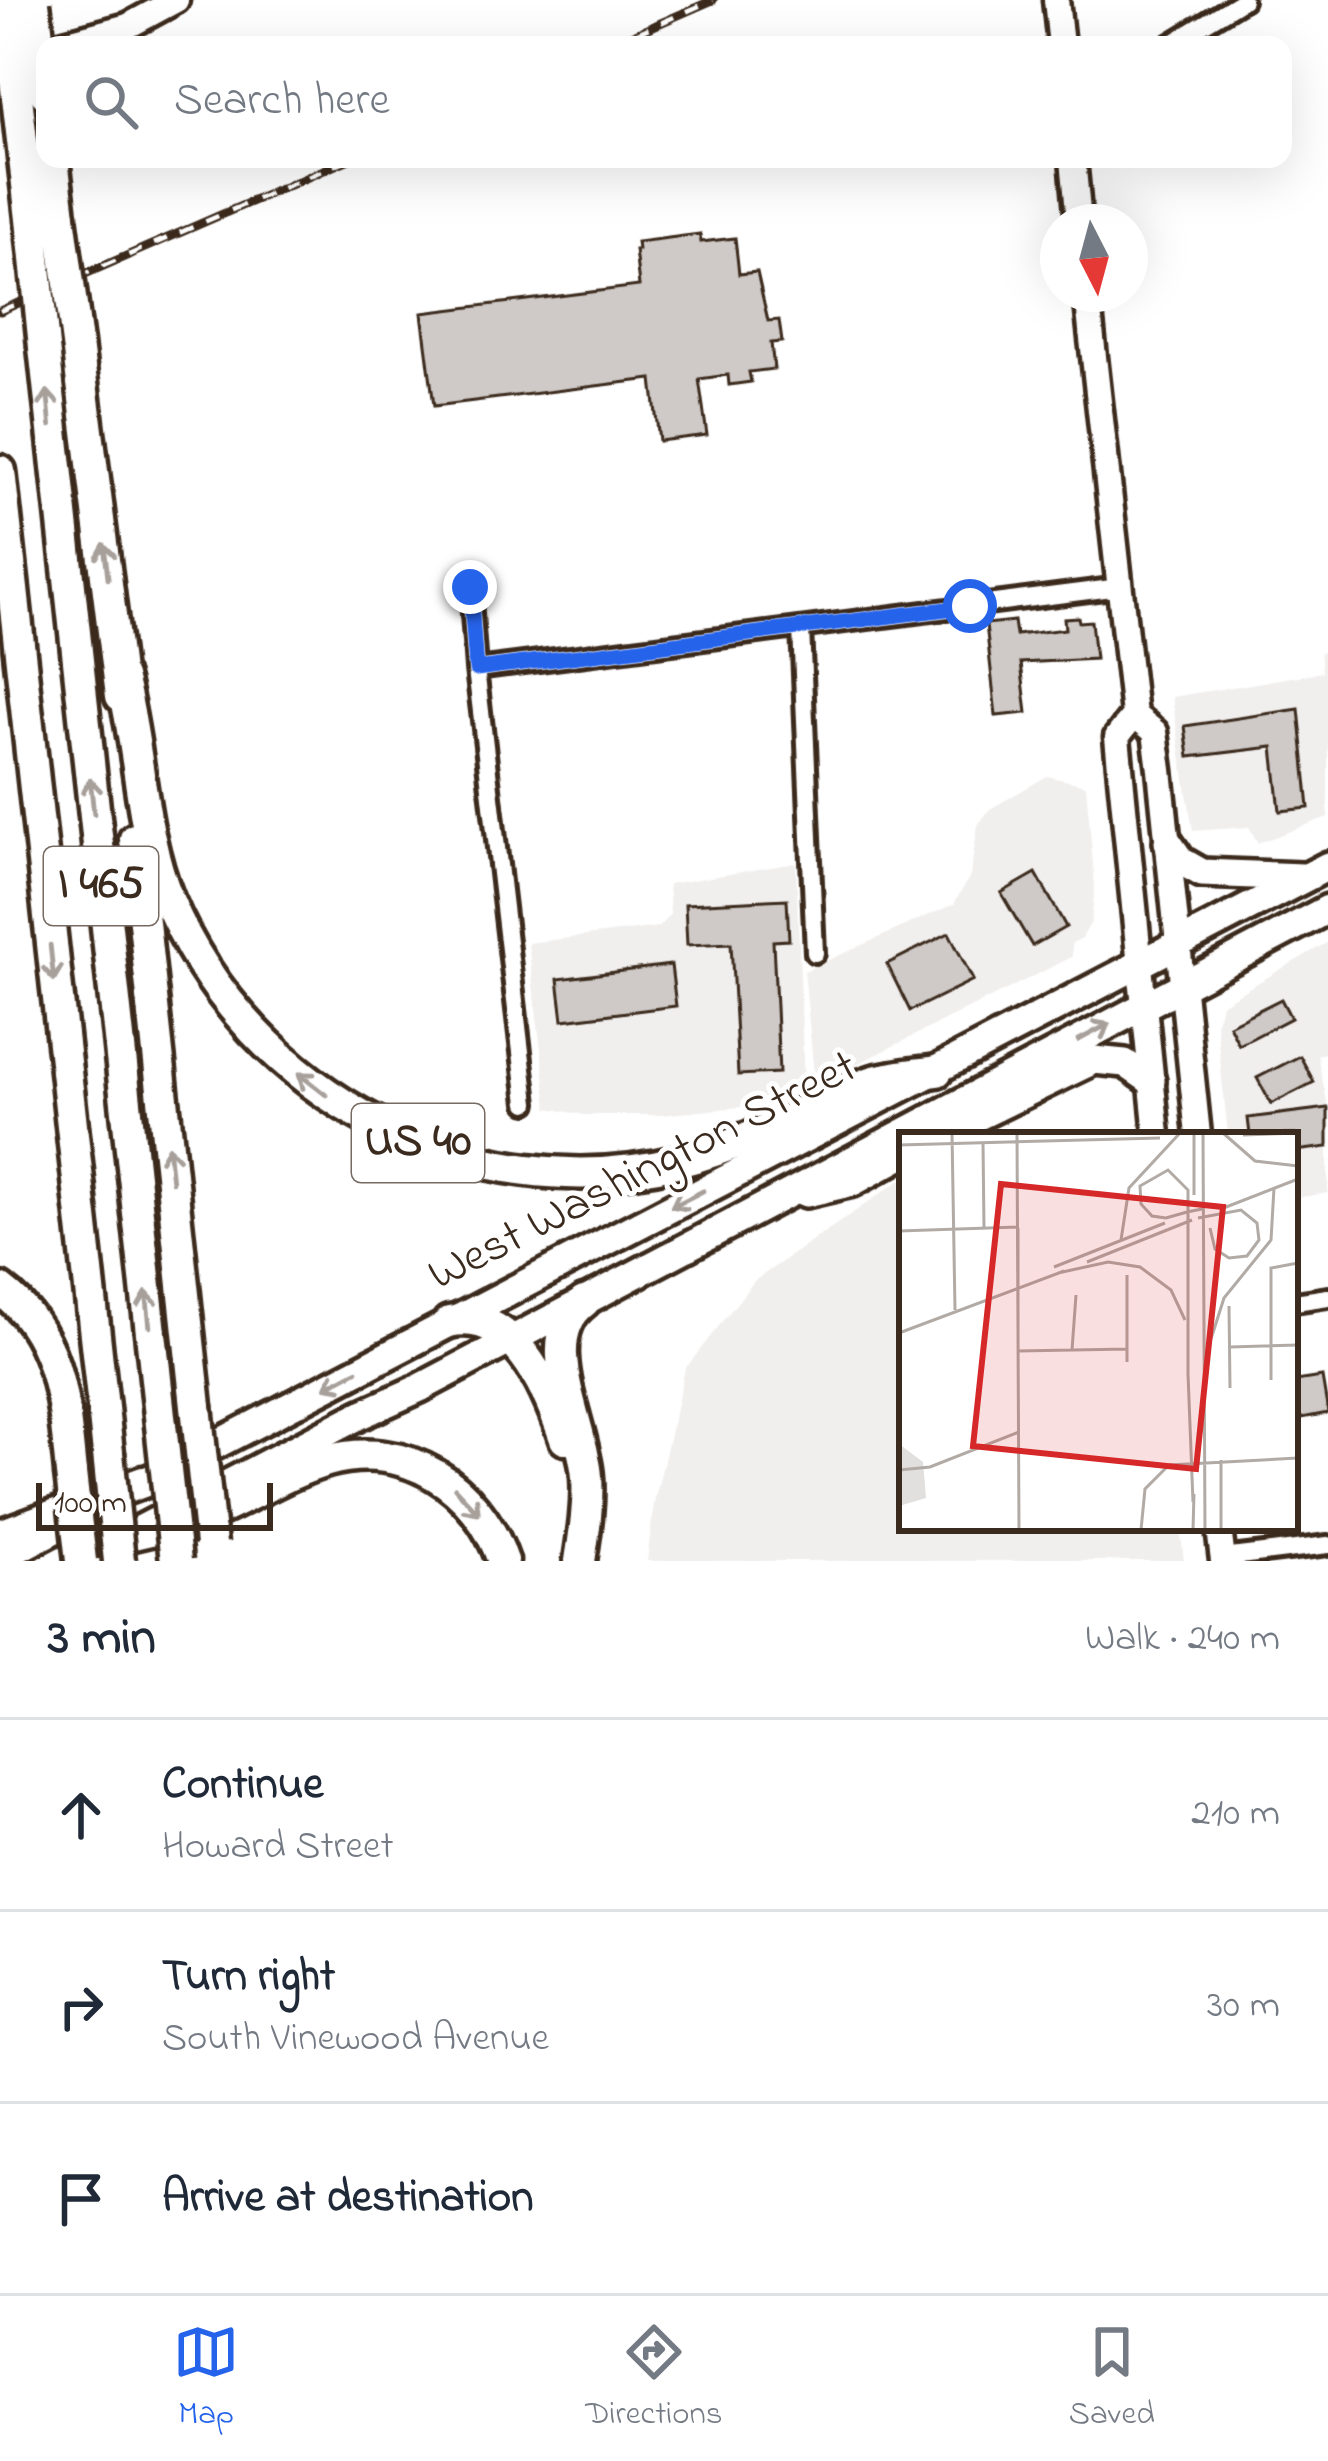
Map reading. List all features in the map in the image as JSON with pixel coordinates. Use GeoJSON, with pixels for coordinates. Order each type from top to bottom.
{"type":"FeatureCollection","features":[{"type":"Feature","properties":{"kind":"highway","name":"I 465"},"geometry":{"type":"LineString","coordinates":[[20,2],[36,139]]}},
{"type":"Feature","properties":{"kind":"highway","name":"I 465"},"geometry":{"type":"LineString","coordinates":[[39,168],[45,218],[44,347],[176,1561]]}},
{"type":"Feature","properties":{"kind":"highway","name":"US 40"},"geometry":{"type":"LineString","coordinates":[[52,168],[45,218],[77,343],[121,677],[133,721],[150,844],[168,898],[201,964],[240,1018],[280,1058],[367,1120],[426,1146],[533,1172],[614,1172],[683,1161],[872,1082],[937,1071]]}},
{"type":"Feature","properties":{"kind":"highway","name":"I 465"},"geometry":{"type":"LineString","coordinates":[[0,471],[107,1454],[123,1549]]}},
{"type":"Feature","properties":{"kind":"highway"},"geometry":{"type":"LineString","coordinates":[[121,677],[124,746],[212,1552]]}},
{"type":"Feature","properties":{"kind":"highway"},"geometry":{"type":"LineString","coordinates":[[0,1289],[32,1322],[55,1364],[80,1561]]}},
{"type":"Feature","properties":{"kind":"highway"},"geometry":{"type":"LineString","coordinates":[[580,1561],[588,1483],[560,1344],[570,1313],[584,1302]]}},
{"type":"Feature","properties":{"kind":"highway"},"geometry":{"type":"LineString","coordinates":[[449,1322],[484,1321],[512,1340],[552,1406],[584,1515]]}},
{"type":"Feature","properties":{"kind":"highway"},"geometry":{"type":"LineString","coordinates":[[123,1549],[333,1460],[389,1458],[431,1472],[464,1496],[488,1527],[503,1561]]}},
{"type":"Feature","properties":{"kind":"highway"},"geometry":{"type":"LineString","coordinates":[[0,1535],[143,1482]]}},
{"type":"Feature","properties":{"kind":"main road"},"geometry":{"type":"LineString","coordinates":[[1168,842],[1186,866],[1209,875],[1317,871]]}},
{"type":"Feature","properties":{"kind":"main road","name":"West Washington Street"},"geometry":{"type":"LineString","coordinates":[[0,1558],[1317,871]]}},
{"type":"Feature","properties":{"kind":"main road","name":"West Washington Street"},"geometry":{"type":"LineString","coordinates":[[901,1132],[1328,909]]}},
{"type":"Feature","properties":{"kind":"main road"},"geometry":{"type":"LineString","coordinates":[[944,1132],[1094,1060],[1125,1063],[1151,1081]]}},
{"type":"Feature","properties":{"kind":"main road","name":"West Washington Street"},"geometry":{"type":"LineString","coordinates":[[80,1561],[123,1549],[899,1133]]}},
{"type":"Feature","properties":{"kind":"main road"},"geometry":{"type":"LineString","coordinates":[[767,1202],[853,1182],[899,1157]]}},
{"type":"Feature","properties":{"kind":"street"},"geometry":{"type":"LineString","coordinates":[[100,36],[176,0]]}},
{"type":"Feature","properties":{"kind":"street"},"geometry":{"type":"LineString","coordinates":[[1056,0],[1060,36]]}},
{"type":"Feature","properties":{"kind":"street"},"geometry":{"type":"LineString","coordinates":[[1184,36],[1243,0]]}},
{"type":"Feature","properties":{"kind":"street"},"geometry":{"type":"LineString","coordinates":[[0,52],[36,47]]}},
{"type":"Feature","properties":{"kind":"street"},"geometry":{"type":"LineString","coordinates":[[1074,168],[1077,204]]}},
{"type":"Feature","properties":{"kind":"street"},"geometry":{"type":"LineString","coordinates":[[1089,312],[1134,715],[1117,737],[1156,1132]]}},
{"type":"Feature","properties":{"kind":"street"},"geometry":{"type":"LineString","coordinates":[[470,587],[527,1103]]}},
{"type":"Feature","properties":{"kind":"street"},"geometry":{"type":"LineString","coordinates":[[476,669],[1120,587]]}},
{"type":"Feature","properties":{"kind":"street"},"geometry":{"type":"LineString","coordinates":[[801,628],[815,953]]}},
{"type":"Feature","properties":{"kind":"street"},"geometry":{"type":"LineString","coordinates":[[1134,715],[1155,732],[1198,1132]]}},
{"type":"Feature","properties":{"kind":"street"},"geometry":{"type":"LineString","coordinates":[[1298,1302],[1328,1297]]}},
{"type":"Feature","properties":{"kind":"street"},"geometry":{"type":"LineString","coordinates":[[1223,1559],[1328,1545]]}},
{"type":"Feature","properties":{"kind":"shaded area"},"geometry":{"type":"Polygon","coordinates":[[[1328,651],[1328,817],[1258,843],[1249,827],[1193,831],[1172,697],[1322,672],[1320,652],[1328,651]]]}},
{"type":"Feature","properties":{"kind":"shaded area"},"geometry":{"type":"Polygon","coordinates":[[[1047,776],[1086,785],[1095,886],[1091,922],[1082,938],[1072,943],[1072,957],[815,1085],[804,971],[954,904],[970,876],[978,825],[990,809],[1047,776]]]}},
{"type":"Feature","properties":{"kind":"shaded area"},"geometry":{"type":"Polygon","coordinates":[[[796,863],[804,1086],[761,1105],[660,1115],[584,1115],[548,1108],[528,943],[659,927],[670,914],[668,884],[796,863]]]}},
{"type":"Feature","properties":{"kind":"shaded area"},"geometry":{"type":"Polygon","coordinates":[[[1328,942],[1328,1052],[1317,1055],[1328,1106],[1328,1193],[1298,1198],[1298,1132],[1228,1132],[1216,1022],[1221,1004],[1328,942]]]}},
{"type":"Feature","properties":{"kind":"shaded area"},"geometry":{"type":"Polygon","coordinates":[[[899,1181],[899,1531],[1180,1531],[1184,1561],[647,1561],[654,1503],[685,1369],[754,1281],[899,1181]]]}},
{"type":"Feature","properties":{"kind":"building"},"geometry":{"type":"Polygon","coordinates":[[[700,234],[701,242],[735,238],[739,274],[757,272],[768,321],[779,320],[782,342],[771,343],[774,369],[749,372],[751,382],[729,385],[728,375],[699,379],[707,435],[659,441],[652,379],[434,406],[422,313],[639,286],[637,242],[700,234]]]}},
{"type":"Feature","properties":{"kind":"building"},"geometry":{"type":"Polygon","coordinates":[[[1078,617],[1079,622],[1091,621],[1095,659],[1021,663],[1027,713],[996,716],[986,624],[1014,621],[1016,635],[1065,629],[1064,618],[1078,617]]]}},
{"type":"Feature","properties":{"kind":"building"},"geometry":{"type":"Polygon","coordinates":[[[1299,709],[1309,808],[1280,811],[1273,747],[1189,757],[1185,726],[1299,709]]]}},
{"type":"Feature","properties":{"kind":"building"},"geometry":{"type":"Polygon","coordinates":[[[1036,873],[1066,927],[1032,946],[1001,893],[1036,873]]]}},
{"type":"Feature","properties":{"kind":"building"},"geometry":{"type":"Polygon","coordinates":[[[787,899],[789,940],[773,941],[779,1073],[738,1075],[731,943],[687,945],[685,904],[787,899]]]}},
{"type":"Feature","properties":{"kind":"building"},"geometry":{"type":"Polygon","coordinates":[[[949,933],[973,980],[910,1011],[887,964],[949,933]]]}},
{"type":"Feature","properties":{"kind":"building"},"geometry":{"type":"Polygon","coordinates":[[[671,965],[676,1006],[563,1020],[558,979],[671,965]]]}},
{"type":"Feature","properties":{"kind":"building"},"geometry":{"type":"Polygon","coordinates":[[[1281,999],[1291,1018],[1239,1045],[1229,1025],[1281,999]]]}},
{"type":"Feature","properties":{"kind":"building"},"geometry":{"type":"Polygon","coordinates":[[[1300,1056],[1314,1082],[1271,1104],[1257,1078],[1300,1056]]]}},
{"type":"Feature","properties":{"kind":"building"},"geometry":{"type":"Polygon","coordinates":[[[1328,1108],[1328,1147],[1298,1151],[1298,1132],[1250,1132],[1248,1118],[1328,1108]]]}},
{"type":"Feature","properties":{"kind":"building"},"geometry":{"type":"Polygon","coordinates":[[[1322,1377],[1328,1413],[1298,1419],[1298,1381],[1322,1377]]]}},
{"type":"Feature","properties":{"kind":"railway"},"geometry":{"type":"LineString","coordinates":[[631,36],[713,0]]}},
{"type":"Feature","properties":{"kind":"railway"},"geometry":{"type":"LineString","coordinates":[[0,311],[328,168]]}},
{"type":"Feature","properties":{"kind":"route"},"geometry":{"type":"LineString","coordinates":[[470,587],[476,669],[970,606]]}}]}
